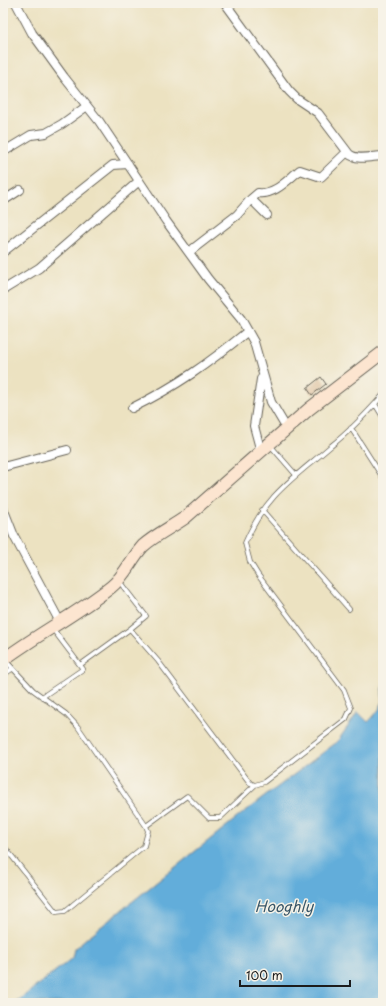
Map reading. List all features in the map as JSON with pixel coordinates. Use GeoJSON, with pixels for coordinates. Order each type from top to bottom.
{"type":"FeatureCollection","features":[{"type":"Feature","properties":{"kind":"street"},"geometry":{"type":"LineString","coordinates":[[16,3],[32,33],[87,106],[189,252],[248,331],[257,352],[271,402],[287,429]]}},
{"type":"Feature","properties":{"kind":"street"},"geometry":{"type":"LineString","coordinates":[[225,3],[289,91],[297,99],[318,113],[347,152],[353,157],[383,156]]}},
{"type":"Feature","properties":{"kind":"street"},"geometry":{"type":"LineString","coordinates":[[3,152],[31,135],[46,133],[62,124],[87,106]]}},
{"type":"Feature","properties":{"kind":"street"},"geometry":{"type":"LineString","coordinates":[[189,252],[237,215],[258,193],[267,194],[300,170],[321,178],[347,152]]}},
{"type":"Feature","properties":{"kind":"street"},"geometry":{"type":"LineString","coordinates":[[3,252],[113,165],[128,164]]}},
{"type":"Feature","properties":{"kind":"street"},"geometry":{"type":"LineString","coordinates":[[3,290],[39,268],[139,181]]}},
{"type":"Feature","properties":{"kind":"street"},"geometry":{"type":"LineString","coordinates":[[3,202],[20,190]]}},
{"type":"Feature","properties":{"kind":"street"},"geometry":{"type":"LineString","coordinates":[[251,200],[267,215]]}},
{"type":"Feature","properties":{"kind":"street"},"geometry":{"type":"LineString","coordinates":[[132,408],[166,391],[198,370],[248,331]]}},
{"type":"Feature","properties":{"kind":"street"},"geometry":{"type":"LineString","coordinates":[[4,659],[87,605],[118,580],[143,547],[155,537],[186,517],[309,409],[383,352]]}},
{"type":"Feature","properties":{"kind":"street"},"geometry":{"type":"LineString","coordinates":[[262,373],[254,426],[266,448]]}},
{"type":"Feature","properties":{"kind":"street"},"geometry":{"type":"LineString","coordinates":[[3,467],[67,450]]}},
{"type":"Feature","properties":{"kind":"street"},"geometry":{"type":"LineString","coordinates":[[3,508],[14,536],[56,625]]}},
{"type":"Feature","properties":{"kind":"lane"},"geometry":{"type":"LineString","coordinates":[[146,826],[186,796],[209,818],[220,818],[255,785],[264,782],[346,719],[351,708],[344,690],[250,562],[245,542],[262,510],[278,490],[351,428],[383,395]]}},
{"type":"Feature","properties":{"kind":"lane"},"geometry":{"type":"LineString","coordinates":[[375,404],[383,417]]}},
{"type":"Feature","properties":{"kind":"lane"},"geometry":{"type":"LineString","coordinates":[[351,428],[383,478]]}},
{"type":"Feature","properties":{"kind":"lane"},"geometry":{"type":"LineString","coordinates":[[266,448],[296,475]]}},
{"type":"Feature","properties":{"kind":"lane"},"geometry":{"type":"LineString","coordinates":[[262,510],[349,608]]}},
{"type":"Feature","properties":{"kind":"lane"},"geometry":{"type":"LineString","coordinates":[[80,664],[146,616],[118,580]]}},
{"type":"Feature","properties":{"kind":"lane"},"geometry":{"type":"LineString","coordinates":[[42,697],[83,669],[56,625]]}},
{"type":"Feature","properties":{"kind":"lane"},"geometry":{"type":"LineString","coordinates":[[130,629],[158,661],[250,783],[255,785]]}},
{"type":"Feature","properties":{"kind":"lane"},"geometry":{"type":"LineString","coordinates":[[3,845],[56,912],[65,911],[144,846],[148,831],[78,728],[66,714],[42,697],[12,669],[4,659]]}},
{"type":"Feature","properties":{"kind":"lane"},"geometry":{"type":"LineString","coordinates":[[3,675],[12,669]]}},
{"type":"Feature","properties":{"kind":"water","name":"Hooghly"},"geometry":{"type":"Polygon","coordinates":[[[383,685],[383,1003],[15,1003],[72,958],[74,949],[83,941],[243,813],[337,742],[358,712],[368,722],[381,707],[383,685]]]}},
{"type":"Feature","properties":{"kind":"building"},"geometry":{"type":"Polygon","coordinates":[[[321,377],[326,384],[312,395],[307,388],[321,377]]]}}]}
